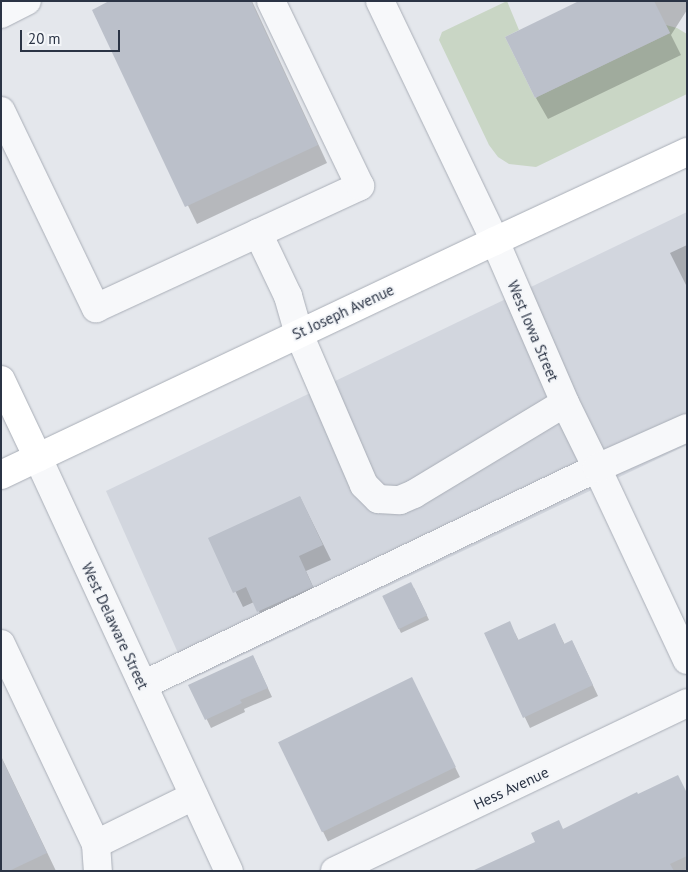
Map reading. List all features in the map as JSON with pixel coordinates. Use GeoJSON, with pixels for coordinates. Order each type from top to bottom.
{"type":"FeatureCollection","features":[{"type":"Feature","properties":{"kind":"main road","name":"St Joseph Avenue"},"geometry":{"type":"LineString","coordinates":[[1,475],[687,152]]}},
{"type":"Feature","properties":{"kind":"main road","name":"West Delaware Street"},"geometry":{"type":"LineString","coordinates":[[1,380],[38,458]]}},
{"type":"Feature","properties":{"kind":"street"},"geometry":{"type":"LineString","coordinates":[[1,14],[27,1]]}},
{"type":"Feature","properties":{"kind":"street"},"geometry":{"type":"LineString","coordinates":[[1,111],[96,308],[360,186],[271,1]]}},
{"type":"Feature","properties":{"kind":"street","name":"West Iowa Street"},"geometry":{"type":"LineString","coordinates":[[387,4],[495,241],[565,403],[687,660]]}},
{"type":"Feature","properties":{"kind":"street"},"geometry":{"type":"LineString","coordinates":[[258,233],[288,296],[299,334],[364,485],[378,499],[400,500],[414,494],[565,403]]}},
{"type":"Feature","properties":{"kind":"street"},"geometry":{"type":"LineString","coordinates":[[143,686],[597,468],[687,428]]}},
{"type":"Feature","properties":{"kind":"street","name":"West Delaware Street"},"geometry":{"type":"LineString","coordinates":[[38,458],[229,871]]}},
{"type":"Feature","properties":{"kind":"street"},"geometry":{"type":"LineString","coordinates":[[1,644],[97,858],[194,796]]}},
{"type":"Feature","properties":{"kind":"street","name":"Hess Avenue"},"geometry":{"type":"LineString","coordinates":[[335,871],[687,703]]}},
{"type":"Feature","properties":{"kind":"shaded area"},"geometry":{"type":"Polygon","coordinates":[[[687,212],[687,445],[190,680],[106,491],[687,212]]]}},
{"type":"Feature","properties":{"kind":"green space"},"geometry":{"type":"Polygon","coordinates":[[[507,1],[519,30],[505,37],[535,98],[670,33],[666,25],[677,28],[687,34],[687,94],[536,167],[509,164],[498,157],[489,145],[439,40],[442,32],[507,1]]]}},
{"type":"Feature","properties":{"kind":"building"},"geometry":{"type":"Polygon","coordinates":[[[109,1],[251,1],[318,145],[185,207],[92,10],[109,1]]]}},
{"type":"Feature","properties":{"kind":"building"},"geometry":{"type":"Polygon","coordinates":[[[579,1],[654,1],[670,33],[535,98],[505,37],[579,1]]]}},
{"type":"Feature","properties":{"kind":"building"},"geometry":{"type":"Polygon","coordinates":[[[300,496],[323,545],[299,556],[313,587],[257,612],[246,587],[233,593],[208,538],[300,496]]]}},
{"type":"Feature","properties":{"kind":"building"},"geometry":{"type":"Polygon","coordinates":[[[411,582],[427,615],[398,629],[382,596],[411,582]]]}},
{"type":"Feature","properties":{"kind":"building"},"geometry":{"type":"Polygon","coordinates":[[[510,621],[518,640],[555,623],[564,644],[572,640],[593,685],[523,718],[484,633],[510,621]]]}},
{"type":"Feature","properties":{"kind":"building"},"geometry":{"type":"Polygon","coordinates":[[[253,655],[268,688],[240,700],[242,703],[205,720],[188,685],[253,655]]]}},
{"type":"Feature","properties":{"kind":"building"},"geometry":{"type":"Polygon","coordinates":[[[412,677],[456,767],[322,832],[278,742],[412,677]]]}},
{"type":"Feature","properties":{"kind":"building"},"geometry":{"type":"Polygon","coordinates":[[[1,757],[47,853],[9,871],[1,871],[1,757]]]}},
{"type":"Feature","properties":{"kind":"building"},"geometry":{"type":"Polygon","coordinates":[[[678,775],[687,793],[687,856],[670,864],[674,871],[472,871],[535,842],[531,833],[559,820],[563,829],[637,792],[638,794],[678,775]]]}}]}
